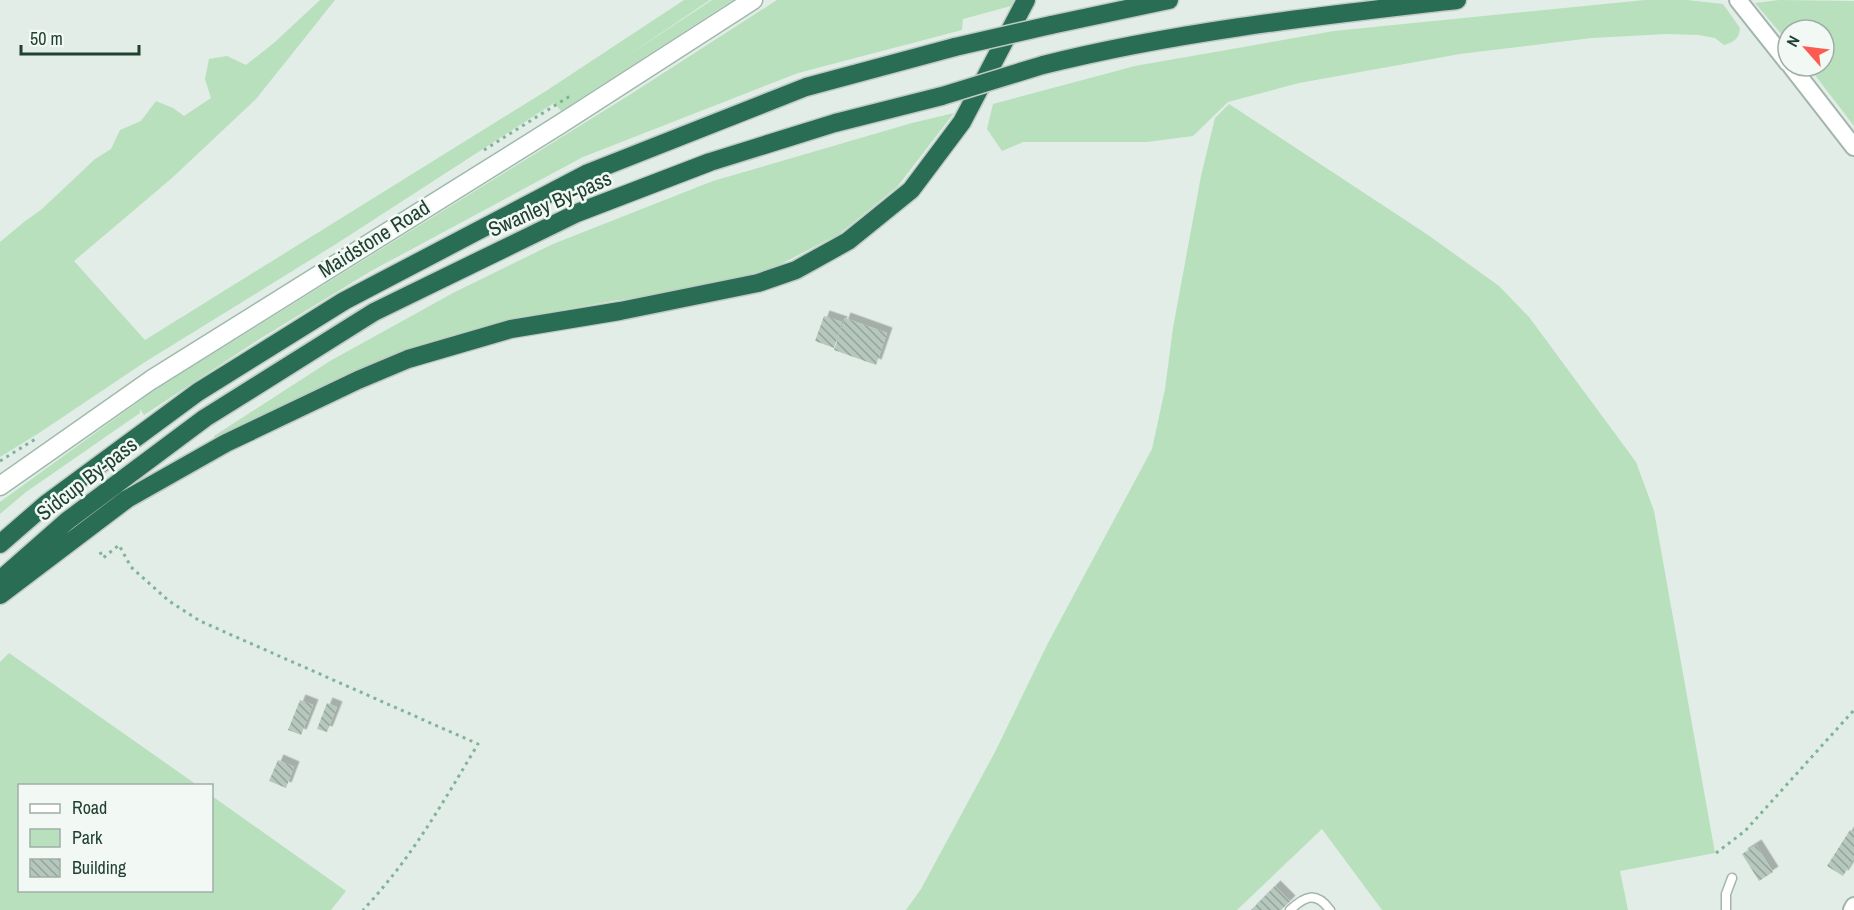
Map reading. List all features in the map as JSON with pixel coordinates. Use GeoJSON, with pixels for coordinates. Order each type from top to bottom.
{"type":"FeatureCollection","features":[{"type":"Feature","properties":{"kind":"highway"},"geometry":{"type":"LineString","coordinates":[[0,595],[127,499],[226,443],[358,380],[408,359],[512,329],[620,311],[758,283],[796,270],[848,241],[910,190],[962,122],[1026,0]]}},
{"type":"Feature","properties":{"kind":"highway","name":"Swanley By-pass"},"geometry":{"type":"LineString","coordinates":[[198,392],[344,301],[588,173],[806,87],[955,47],[1169,0]]}},
{"type":"Feature","properties":{"kind":"highway","name":"Swanley By-pass"},"geometry":{"type":"LineString","coordinates":[[205,418],[374,312],[577,213],[710,162],[835,123],[942,96],[1090,53],[1286,19],[1456,0]]}},
{"type":"Feature","properties":{"kind":"highway","name":"Sidcup By-pass"},"geometry":{"type":"LineString","coordinates":[[0,544],[46,504],[198,392]]}},
{"type":"Feature","properties":{"kind":"highway","name":"Sidcup By-pass"},"geometry":{"type":"LineString","coordinates":[[0,580],[67,520],[205,418]]}},
{"type":"Feature","properties":{"kind":"main road","name":"Maidstone Road"},"geometry":{"type":"LineString","coordinates":[[0,486],[151,380],[562,123],[753,0]]}},
{"type":"Feature","properties":{"kind":"street"},"geometry":{"type":"LineString","coordinates":[[1738,0],[1776,48]]}},
{"type":"Feature","properties":{"kind":"street"},"geometry":{"type":"LineString","coordinates":[[1800,78],[1854,147]]}},
{"type":"Feature","properties":{"kind":"street"},"geometry":{"type":"LineString","coordinates":[[1852,910],[1854,906]]}},
{"type":"Feature","properties":{"kind":"lane"},"geometry":{"type":"LineString","coordinates":[[1726,910],[1726,894],[1732,878]]}},
{"type":"Feature","properties":{"kind":"lane"},"geometry":{"type":"LineString","coordinates":[[1290,910],[1303,899],[1310,897],[1321,900],[1330,910]]}},
{"type":"Feature","properties":{"kind":"path"},"geometry":{"type":"LineString","coordinates":[[100,552],[103,558],[119,545],[131,567],[169,601],[200,621],[478,744],[420,840],[389,883],[363,910]]}},
{"type":"Feature","properties":{"kind":"path"},"geometry":{"type":"LineString","coordinates":[[1716,853],[1745,831],[1854,710]]}},
{"type":"Feature","properties":{"kind":"green space"},"geometry":{"type":"Polygon","coordinates":[[[320,0],[335,0],[256,99],[172,178],[74,261],[145,340],[546,91],[684,0],[710,0],[624,58],[712,0],[733,0],[561,111],[554,103],[336,244],[145,362],[0,457],[0,242],[42,209],[95,159],[111,149],[120,130],[141,121],[156,101],[173,108],[184,116],[211,98],[205,79],[209,59],[227,56],[246,65],[275,42],[320,0]]]}},
{"type":"Feature","properties":{"kind":"green space"},"geometry":{"type":"Polygon","coordinates":[[[777,0],[1014,0],[1011,6],[963,19],[962,30],[798,73],[583,157],[371,271],[258,340],[144,415],[140,409],[140,413],[26,492],[0,514],[0,502],[156,389],[631,94],[777,0]]]}},
{"type":"Feature","properties":{"kind":"green space"},"geometry":{"type":"Polygon","coordinates":[[[1645,0],[1687,0],[1723,4],[1740,28],[1738,35],[1733,41],[1724,45],[1715,38],[1699,35],[1667,34],[1592,38],[1460,54],[1299,83],[1228,102],[1193,136],[1147,142],[1023,142],[1002,151],[987,129],[993,104],[1135,66],[1334,31],[1645,0]]]}},
{"type":"Feature","properties":{"kind":"green space"},"geometry":{"type":"Polygon","coordinates":[[[1779,0],[1854,1],[1854,126],[1817,78],[1836,78],[1836,18],[1776,18],[1776,28],[1755,3],[1779,0]]]}},
{"type":"Feature","properties":{"kind":"green space"},"geometry":{"type":"Polygon","coordinates":[[[1229,104],[1428,235],[1499,286],[1529,317],[1636,462],[1654,511],[1715,853],[1620,871],[1628,910],[1382,910],[1322,829],[1237,910],[906,910],[921,889],[995,752],[1047,645],[1152,449],[1165,389],[1173,328],[1201,176],[1215,118],[1229,104]]]}},
{"type":"Feature","properties":{"kind":"green space"},"geometry":{"type":"Polygon","coordinates":[[[954,113],[897,187],[839,234],[773,268],[698,288],[509,320],[352,373],[215,440],[214,436],[330,361],[453,293],[553,244],[713,181],[954,113]]]}},
{"type":"Feature","properties":{"kind":"green space"},"geometry":{"type":"Polygon","coordinates":[[[9,653],[196,784],[18,784],[18,892],[213,892],[213,797],[346,891],[331,910],[0,910],[0,662],[9,653]]]}},
{"type":"Feature","properties":{"kind":"building"},"geometry":{"type":"Polygon","coordinates":[[[824,316],[842,322],[834,348],[815,341],[824,316]]]}},
{"type":"Feature","properties":{"kind":"building"},"geometry":{"type":"Polygon","coordinates":[[[845,318],[887,333],[876,365],[834,350],[845,318]]]}},
{"type":"Feature","properties":{"kind":"building"},"geometry":{"type":"Polygon","coordinates":[[[300,700],[313,705],[301,735],[288,730],[300,700]]]}},
{"type":"Feature","properties":{"kind":"building"},"geometry":{"type":"Polygon","coordinates":[[[327,703],[337,707],[327,732],[317,729],[327,703]]]}},
{"type":"Feature","properties":{"kind":"building"},"geometry":{"type":"Polygon","coordinates":[[[278,760],[294,767],[286,788],[269,781],[278,760]]]}},
{"type":"Feature","properties":{"kind":"building"},"geometry":{"type":"Polygon","coordinates":[[[1850,830],[1854,832],[1854,858],[1843,876],[1827,866],[1850,830]]]}},
{"type":"Feature","properties":{"kind":"building"},"geometry":{"type":"Polygon","coordinates":[[[1756,845],[1773,872],[1759,881],[1742,854],[1756,845]]]}},
{"type":"Feature","properties":{"kind":"building"},"geometry":{"type":"Polygon","coordinates":[[[1275,886],[1290,901],[1281,910],[1251,910],[1275,886]]]}}]}
